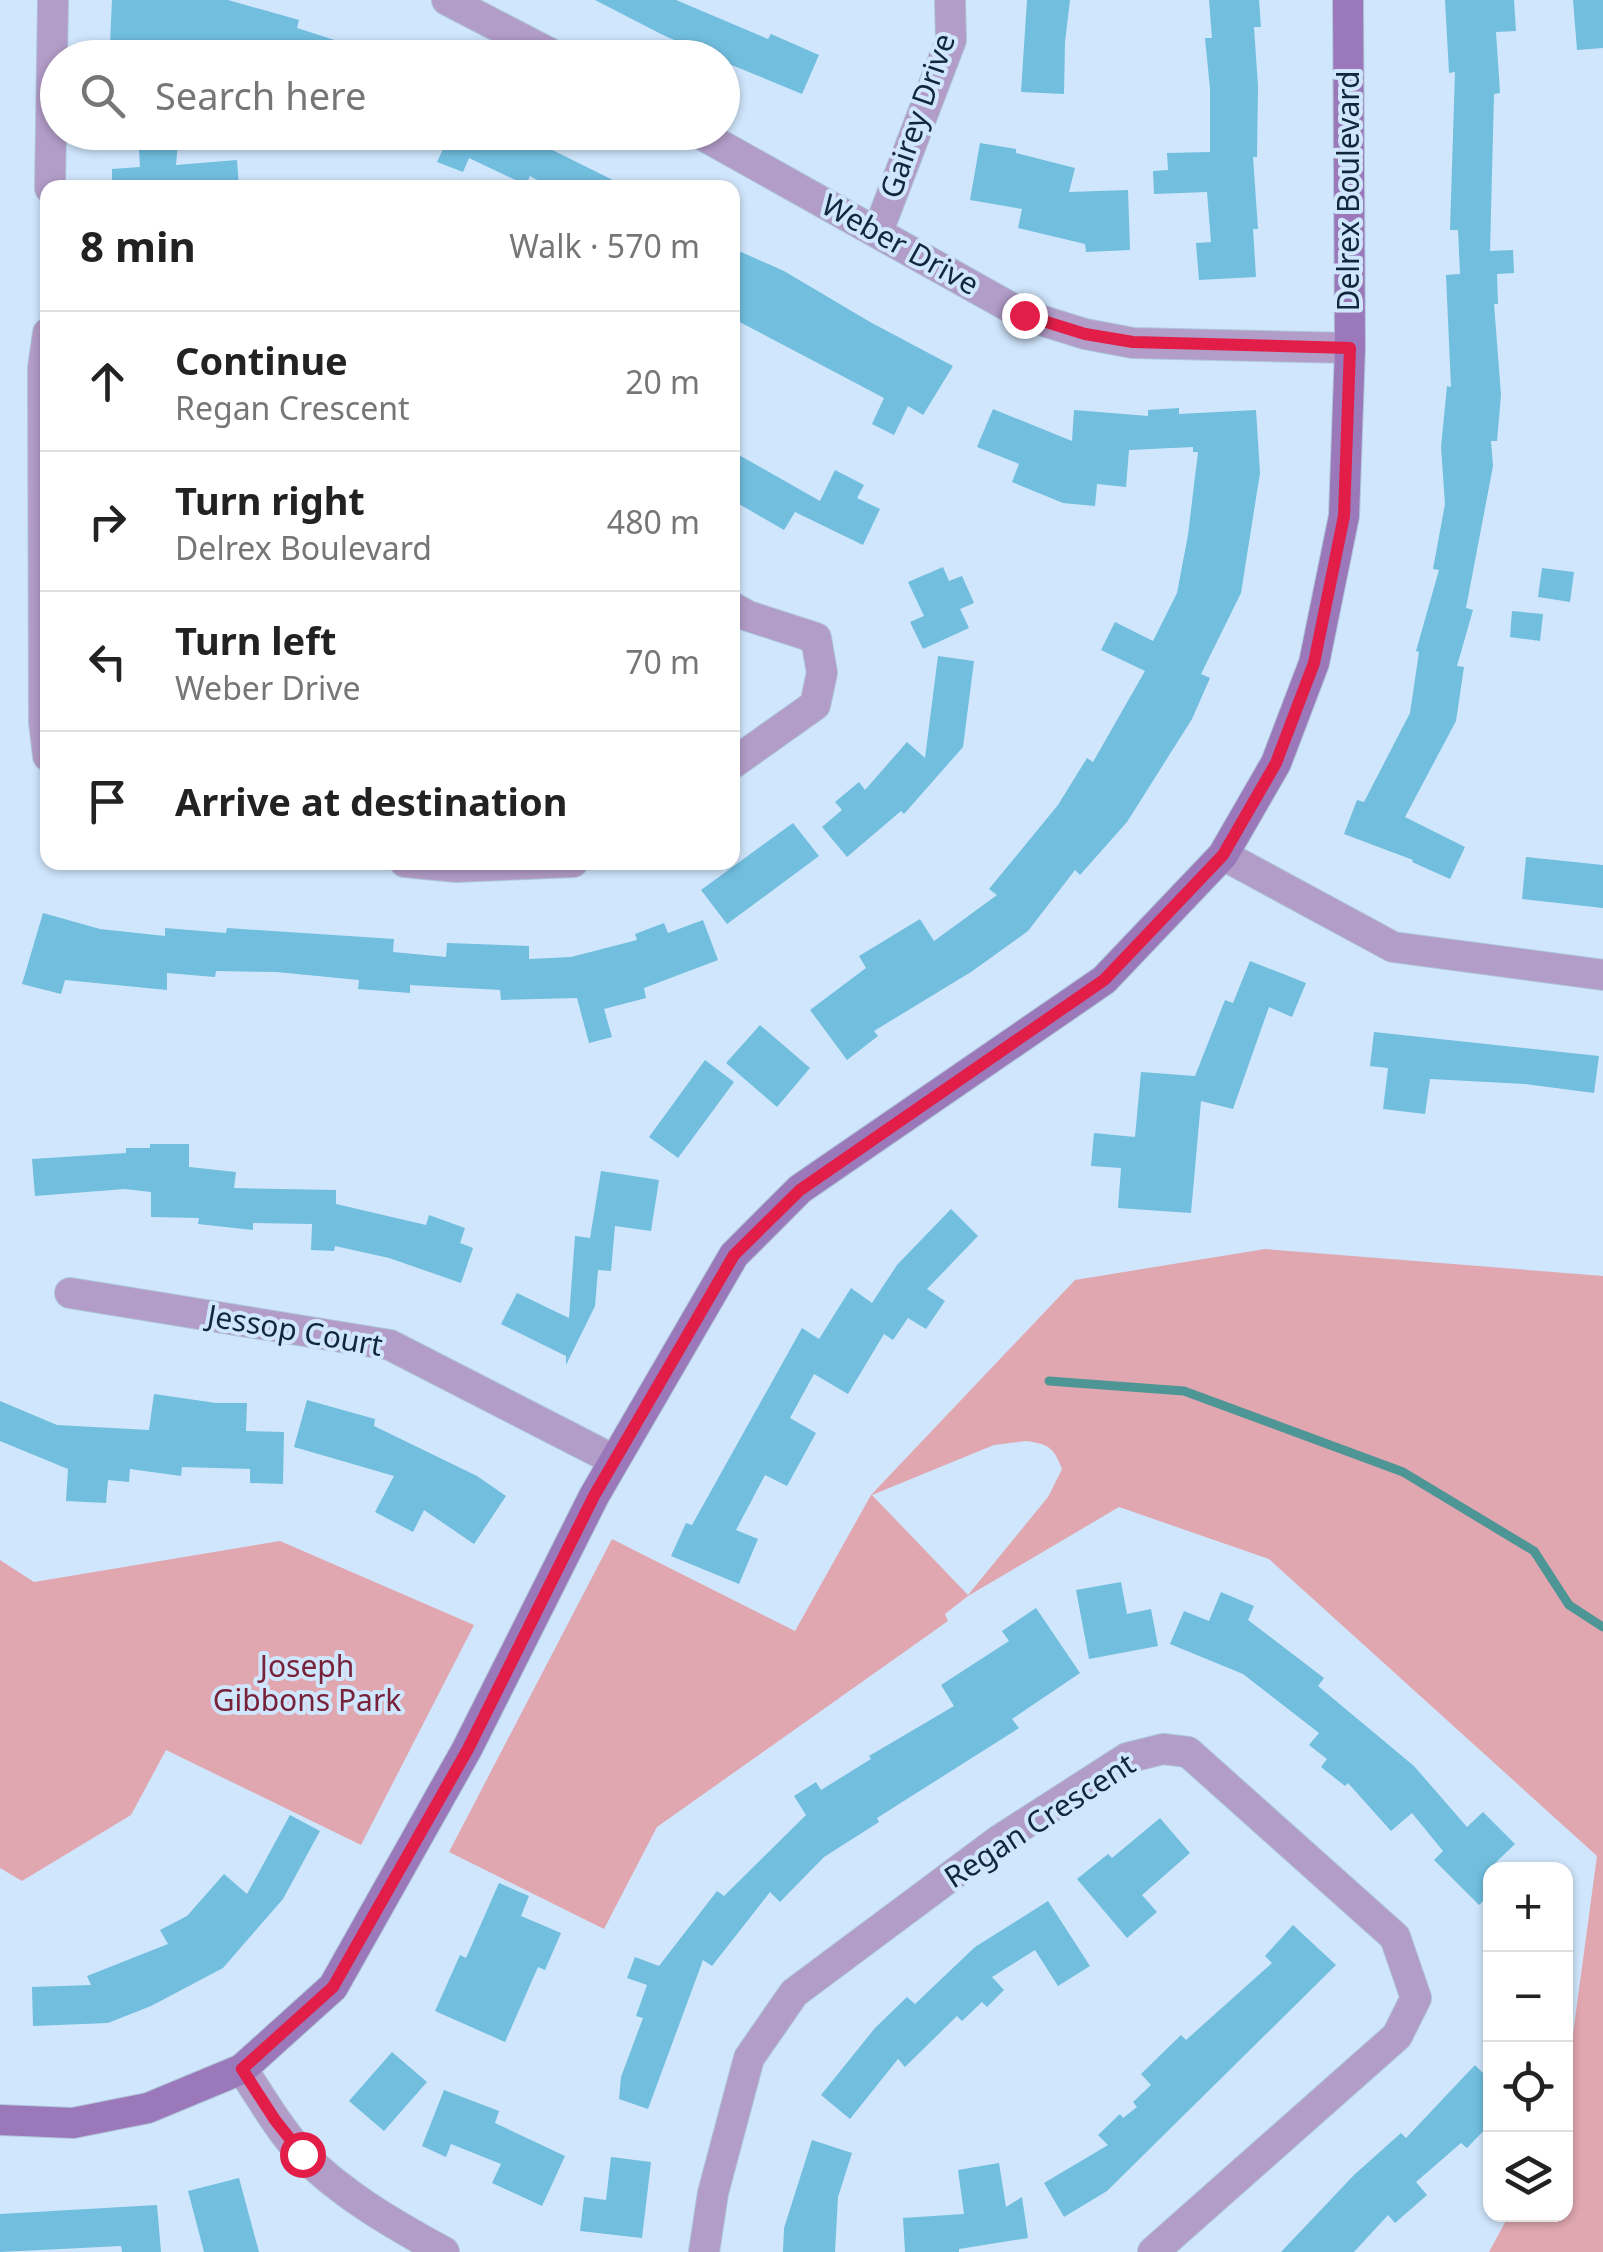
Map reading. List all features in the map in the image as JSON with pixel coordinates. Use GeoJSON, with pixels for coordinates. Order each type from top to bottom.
{"type":"FeatureCollection","features":[{"type":"Feature","properties":{"kind":"street"},"geometry":{"type":"LineString","coordinates":[[52,40],[53,0]]}},
{"type":"Feature","properties":{"kind":"street"},"geometry":{"type":"LineString","coordinates":[[447,0],[485,7],[533,40]]}},
{"type":"Feature","properties":{"kind":"street","name":"Gairey Drive"},"geometry":{"type":"LineString","coordinates":[[878,231],[951,40],[950,0]]}},
{"type":"Feature","properties":{"kind":"street","name":"Delrex Boulevard"},"geometry":{"type":"LineString","coordinates":[[0,2120],[73,2123],[148,2108],[242,2069],[333,1987],[468,1749],[614,1460],[734,1255],[800,1190],[1104,980],[1223,855],[1276,763],[1314,663],[1344,516],[1350,348],[1348,0]]}},
{"type":"Feature","properties":{"kind":"street"},"geometry":{"type":"LineString","coordinates":[[50,180],[51,150]]}},
{"type":"Feature","properties":{"kind":"street","name":"Weber Drive"},"geometry":{"type":"LineString","coordinates":[[730,150],[1024,315],[1085,334],[1133,342],[1350,348]]}},
{"type":"Feature","properties":{"kind":"street"},"geometry":{"type":"LineString","coordinates":[[740,612],[816,638],[822,673],[815,705],[740,758]]}},
{"type":"Feature","properties":{"kind":"street"},"geometry":{"type":"LineString","coordinates":[[1223,855],[1392,947],[1603,974]]}},
{"type":"Feature","properties":{"kind":"street","name":"Jessop Court"},"geometry":{"type":"LineString","coordinates":[[70,1293],[390,1346],[614,1460]]}},
{"type":"Feature","properties":{"kind":"street","name":"Regan Crescent"},"geometry":{"type":"LineString","coordinates":[[704,2252],[713,2193],[749,2058],[794,1993],[998,1841],[1127,1758],[1163,1749],[1188,1752],[1395,1937],[1416,1998],[1397,2036],[1153,2252]]}},
{"type":"Feature","properties":{"kind":"street"},"geometry":{"type":"LineString","coordinates":[[242,2069],[302,2154],[372,2212],[444,2252]]}},
{"type":"Feature","properties":{"kind":"green space"},"geometry":{"type":"Polygon","coordinates":[[[1265,1249],[1603,1276],[1603,2252],[1489,2252],[1505,2222],[1573,2222],[1573,2034],[1597,1856],[1269,1559],[1119,1507],[968,1596],[945,1614],[948,1621],[657,1827],[604,1929],[449,1852],[612,1539],[795,1631],[871,1495],[1075,1280],[1265,1249]],[[1026,1441],[994,1445],[872,1495],[968,1595],[1048,1497],[1062,1469],[1045,1446],[1026,1441]]]}},
{"type":"Feature","properties":{"kind":"green space","name":"Joseph Gibbons Park"},"geometry":{"type":"Polygon","coordinates":[[[280,1541],[474,1625],[361,1845],[166,1750],[131,1815],[22,1881],[0,1868],[0,1560],[34,1582],[280,1541]]]}},
{"type":"Feature","properties":{"kind":"building"},"geometry":{"type":"Polygon","coordinates":[[[112,0],[228,0],[299,20],[297,28],[334,40],[110,40],[112,0]]]}},
{"type":"Feature","properties":{"kind":"building"},"geometry":{"type":"Polygon","coordinates":[[[595,0],[676,0],[768,39],[771,34],[819,55],[802,94],[740,68],[740,40],[674,40],[595,0]]]}},
{"type":"Feature","properties":{"kind":"building"},"geometry":{"type":"Polygon","coordinates":[[[1027,0],[1070,0],[1064,94],[1021,92],[1027,0]]]}},
{"type":"Feature","properties":{"kind":"building"},"geometry":{"type":"Polygon","coordinates":[[[1209,0],[1259,0],[1261,27],[1254,27],[1258,86],[1257,157],[1253,157],[1258,229],[1253,229],[1256,277],[1199,280],[1196,243],[1211,242],[1207,192],[1154,194],[1153,171],[1168,170],[1167,153],[1210,152],[1205,38],[1212,38],[1209,0]]]}},
{"type":"Feature","properties":{"kind":"building"},"geometry":{"type":"Polygon","coordinates":[[[1445,0],[1514,0],[1516,31],[1496,32],[1500,93],[1494,94],[1490,251],[1513,250],[1514,273],[1497,274],[1498,304],[1494,304],[1501,395],[1497,441],[1491,441],[1493,466],[1466,608],[1473,610],[1457,666],[1464,667],[1456,721],[1405,817],[1465,847],[1450,879],[1413,860],[1344,834],[1357,800],[1364,802],[1410,713],[1419,652],[1416,651],[1439,570],[1433,569],[1445,504],[1441,447],[1447,386],[1451,387],[1446,275],[1460,274],[1458,230],[1450,230],[1455,72],[1449,73],[1445,0]]]}},
{"type":"Feature","properties":{"kind":"building"},"geometry":{"type":"Polygon","coordinates":[[[1573,0],[1603,0],[1603,48],[1577,50],[1573,0]]]}},
{"type":"Feature","properties":{"kind":"building"},"geometry":{"type":"Polygon","coordinates":[[[980,143],[1016,149],[1016,153],[1075,168],[1069,192],[1128,190],[1130,250],[1086,252],[1085,244],[1018,228],[1022,209],[970,200],[980,143]]]}},
{"type":"Feature","properties":{"kind":"building"},"geometry":{"type":"Polygon","coordinates":[[[139,150],[177,150],[176,165],[237,160],[238,180],[112,180],[112,169],[140,167],[139,150]]]}},
{"type":"Feature","properties":{"kind":"building"},"geometry":{"type":"Polygon","coordinates":[[[443,150],[552,150],[613,180],[537,180],[530,176],[528,180],[515,180],[469,158],[463,172],[437,162],[443,150]]]}},
{"type":"Feature","properties":{"kind":"building"},"geometry":{"type":"Polygon","coordinates":[[[740,252],[784,271],[953,366],[923,415],[908,406],[894,435],[872,424],[884,398],[740,322],[740,252]]]}},
{"type":"Feature","properties":{"kind":"building"},"geometry":{"type":"Polygon","coordinates":[[[1179,408],[1179,414],[1256,410],[1260,473],[1241,593],[1201,674],[1210,678],[1192,719],[1127,822],[1080,875],[1075,870],[1028,931],[971,972],[874,1031],[878,1036],[847,1060],[810,1010],[866,968],[859,956],[920,919],[934,941],[997,895],[989,889],[1058,805],[1087,758],[1093,762],[1145,671],[1101,650],[1115,622],[1153,641],[1177,593],[1198,452],[1193,452],[1193,447],[1129,450],[1126,487],[1097,484],[1095,506],[1063,503],[1012,482],[1019,464],[977,447],[993,409],[1072,441],[1074,410],[1148,416],[1148,410],[1179,408]]]}},
{"type":"Feature","properties":{"kind":"building"},"geometry":{"type":"Polygon","coordinates":[[[740,456],[820,501],[835,470],[864,485],[857,498],[880,509],[863,545],[795,512],[784,530],[740,505],[740,456]]]}},
{"type":"Feature","properties":{"kind":"building"},"geometry":{"type":"Polygon","coordinates":[[[943,567],[949,581],[962,576],[974,603],[960,609],[969,628],[923,649],[910,622],[924,616],[908,582],[943,567]]]}},
{"type":"Feature","properties":{"kind":"building"},"geometry":{"type":"Polygon","coordinates":[[[1542,568],[1574,572],[1570,602],[1538,597],[1542,568]]]}},
{"type":"Feature","properties":{"kind":"building"},"geometry":{"type":"Polygon","coordinates":[[[1512,611],[1543,614],[1540,641],[1510,637],[1512,611]]]}},
{"type":"Feature","properties":{"kind":"building"},"geometry":{"type":"Polygon","coordinates":[[[938,656],[974,661],[963,747],[904,814],[901,811],[847,857],[822,827],[842,810],[835,802],[859,782],[865,790],[907,742],[925,758],[938,656]]]}},
{"type":"Feature","properties":{"kind":"building"},"geometry":{"type":"Polygon","coordinates":[[[793,823],[819,856],[727,924],[701,890],[728,870],[740,870],[740,862],[793,823]]]}},
{"type":"Feature","properties":{"kind":"building"},"geometry":{"type":"Polygon","coordinates":[[[1526,857],[1603,865],[1603,908],[1522,899],[1526,857]]]}},
{"type":"Feature","properties":{"kind":"building"},"geometry":{"type":"Polygon","coordinates":[[[43,913],[100,929],[165,936],[165,928],[226,933],[227,928],[394,939],[393,952],[446,957],[447,943],[529,946],[529,959],[571,957],[637,940],[635,934],[664,923],[668,933],[703,920],[718,960],[644,988],[646,998],[604,1009],[612,1037],[589,1043],[577,998],[501,1000],[500,990],[410,985],[410,993],[358,989],[359,980],[216,971],[215,977],[167,973],[167,990],[65,980],[61,994],[22,984],[43,913]]]}},
{"type":"Feature","properties":{"kind":"building"},"geometry":{"type":"Polygon","coordinates":[[[1250,961],[1306,983],[1292,1017],[1269,1007],[1233,1109],[1201,1101],[1191,1213],[1118,1208],[1121,1168],[1091,1166],[1094,1133],[1135,1137],[1141,1072],[1195,1076],[1225,1000],[1233,1003],[1250,961]]]}},
{"type":"Feature","properties":{"kind":"building"},"geometry":{"type":"Polygon","coordinates":[[[760,1025],[810,1068],[777,1107],[726,1063],[760,1025]]]}},
{"type":"Feature","properties":{"kind":"building"},"geometry":{"type":"Polygon","coordinates":[[[1374,1032],[1599,1056],[1594,1093],[1525,1084],[1430,1079],[1425,1114],[1383,1109],[1388,1068],[1370,1066],[1374,1032]]]}},
{"type":"Feature","properties":{"kind":"building"},"geometry":{"type":"Polygon","coordinates":[[[705,1060],[734,1082],[678,1158],[649,1137],[705,1060]]]}},
{"type":"Feature","properties":{"kind":"building"},"geometry":{"type":"Polygon","coordinates":[[[150,1144],[189,1144],[189,1167],[236,1172],[234,1188],[336,1190],[336,1204],[426,1225],[429,1215],[465,1228],[460,1243],[473,1248],[461,1283],[389,1258],[335,1246],[334,1251],[311,1250],[312,1224],[253,1223],[253,1230],[198,1224],[199,1218],[151,1217],[151,1192],[125,1189],[35,1196],[32,1159],[126,1153],[126,1148],[150,1148],[150,1144]]]}},
{"type":"Feature","properties":{"kind":"building"},"geometry":{"type":"Polygon","coordinates":[[[601,1171],[659,1180],[651,1231],[615,1226],[611,1271],[598,1270],[595,1306],[566,1365],[566,1356],[501,1324],[517,1293],[569,1318],[575,1236],[590,1238],[601,1171]]]}},
{"type":"Feature","properties":{"kind":"building"},"geometry":{"type":"Polygon","coordinates":[[[951,1209],[978,1236],[927,1289],[945,1301],[926,1329],[908,1318],[893,1340],[884,1334],[848,1394],[814,1374],[790,1418],[816,1433],[787,1486],[765,1475],[736,1530],[758,1539],[739,1584],[671,1556],[686,1523],[692,1525],[802,1328],[819,1339],[851,1288],[872,1303],[897,1265],[951,1209]]]}},
{"type":"Feature","properties":{"kind":"building"},"geometry":{"type":"Polygon","coordinates":[[[154,1394],[247,1403],[246,1431],[284,1432],[283,1484],[250,1483],[250,1469],[182,1467],[181,1476],[130,1469],[129,1482],[108,1480],[106,1503],[66,1501],[68,1469],[0,1441],[0,1401],[57,1425],[149,1430],[154,1394]]]}},
{"type":"Feature","properties":{"kind":"building"},"geometry":{"type":"Polygon","coordinates":[[[307,1400],[375,1419],[374,1426],[477,1476],[506,1496],[474,1544],[424,1510],[413,1532],[375,1512],[394,1476],[294,1447],[307,1400]]]}},
{"type":"Feature","properties":{"kind":"building"},"geometry":{"type":"Polygon","coordinates":[[[1121,1582],[1127,1614],[1151,1609],[1158,1646],[1089,1659],[1076,1590],[1121,1582]]]}},
{"type":"Feature","properties":{"kind":"building"},"geometry":{"type":"Polygon","coordinates":[[[1221,1592],[1254,1606],[1248,1620],[1324,1678],[1318,1686],[1414,1766],[1467,1827],[1483,1812],[1515,1844],[1496,1862],[1483,1862],[1483,1901],[1479,1905],[1434,1860],[1443,1851],[1412,1813],[1391,1831],[1348,1783],[1345,1786],[1321,1767],[1327,1759],[1309,1745],[1319,1733],[1243,1674],[1170,1644],[1184,1611],[1209,1621],[1221,1592]]]}},
{"type":"Feature","properties":{"kind":"building"},"geometry":{"type":"Polygon","coordinates":[[[1036,1608],[1080,1673],[1012,1719],[1019,1728],[877,1818],[879,1822],[824,1857],[780,1902],[770,1892],[712,1966],[703,1960],[648,2109],[619,2099],[621,2077],[643,2018],[636,2016],[647,1985],[627,1978],[635,1957],[659,1966],[717,1891],[724,1896],[806,1815],[794,1796],[816,1782],[821,1790],[871,1759],[869,1756],[954,1706],[941,1685],[1009,1641],[1002,1631],[1036,1608]]]}},
{"type":"Feature","properties":{"kind":"building"},"geometry":{"type":"Polygon","coordinates":[[[290,1815],[320,1831],[283,1899],[223,1968],[151,2006],[108,2023],[33,2026],[32,1987],[91,1985],[87,1976],[168,1944],[160,1930],[187,1916],[224,1874],[247,1894],[290,1815]]]}},
{"type":"Feature","properties":{"kind":"building"},"geometry":{"type":"Polygon","coordinates":[[[1160,1818],[1190,1853],[1142,1895],[1157,1912],[1127,1938],[1077,1879],[1108,1854],[1112,1858],[1160,1818]]]}},
{"type":"Feature","properties":{"kind":"building"},"geometry":{"type":"Polygon","coordinates":[[[499,1883],[529,1896],[521,1916],[561,1933],[545,1970],[538,1967],[505,2042],[435,2011],[460,1955],[466,1958],[499,1883]]]}},
{"type":"Feature","properties":{"kind":"building"},"geometry":{"type":"Polygon","coordinates":[[[1048,1901],[1090,1966],[1058,1986],[1035,1950],[992,1977],[1004,1990],[987,2007],[982,2002],[962,2021],[957,2016],[905,2067],[898,2059],[850,2119],[821,2095],[875,2028],[907,1997],[915,2004],[975,1947],[1048,1901]]]}},
{"type":"Feature","properties":{"kind":"building"},"geometry":{"type":"Polygon","coordinates":[[[1293,1925],[1336,1965],[1107,2191],[1064,2217],[1044,2183],[1108,2145],[1098,2135],[1120,2114],[1123,2118],[1137,2107],[1133,2102],[1151,2085],[1141,2074],[1181,2035],[1186,2040],[1272,1963],[1265,1956],[1293,1925]]]}},
{"type":"Feature","properties":{"kind":"building"},"geometry":{"type":"Polygon","coordinates":[[[392,2052],[427,2082],[384,2131],[349,2101],[392,2052]]]}},
{"type":"Feature","properties":{"kind":"building"},"geometry":{"type":"Polygon","coordinates":[[[1475,2065],[1483,2073],[1483,2131],[1467,2148],[1461,2143],[1416,2182],[1427,2195],[1395,2223],[1388,2215],[1354,2252],[1281,2252],[1354,2175],[1401,2133],[1406,2138],[1475,2065]]]}},
{"type":"Feature","properties":{"kind":"building"},"geometry":{"type":"Polygon","coordinates":[[[444,2090],[499,2111],[495,2123],[565,2156],[542,2206],[492,2183],[501,2164],[451,2144],[446,2157],[422,2146],[444,2090]]]}},
{"type":"Feature","properties":{"kind":"building"},"geometry":{"type":"Polygon","coordinates":[[[812,2140],[852,2153],[838,2197],[835,2252],[783,2252],[784,2228],[812,2140]]]}},
{"type":"Feature","properties":{"kind":"building"},"geometry":{"type":"Polygon","coordinates":[[[611,2157],[651,2162],[642,2238],[580,2231],[584,2197],[606,2200],[611,2157]]]}},
{"type":"Feature","properties":{"kind":"building"},"geometry":{"type":"Polygon","coordinates":[[[999,2163],[1006,2207],[1022,2197],[1028,2238],[959,2252],[905,2252],[903,2218],[964,2214],[958,2170],[999,2163]]]}},
{"type":"Feature","properties":{"kind":"building"},"geometry":{"type":"Polygon","coordinates":[[[239,2178],[259,2252],[204,2252],[188,2191],[239,2178]]]}},
{"type":"Feature","properties":{"kind":"building"},"geometry":{"type":"Polygon","coordinates":[[[157,2205],[161,2252],[122,2252],[121,2246],[0,2252],[0,2214],[157,2205]]]}},
{"type":"Feature","properties":{"kind":"waterway"},"geometry":{"type":"LineString","coordinates":[[1049,1381],[1184,1391],[1403,1472],[1534,1551],[1569,1605],[1603,1627]]}},
{"type":"Feature","properties":{"kind":"route"},"geometry":{"type":"LineString","coordinates":[[302,2154],[242,2069],[333,1987],[468,1749],[594,1496],[734,1255],[800,1190],[1104,980],[1223,855],[1276,763],[1314,663],[1344,516],[1350,348],[1133,342],[1085,334],[1024,315]]}}]}
